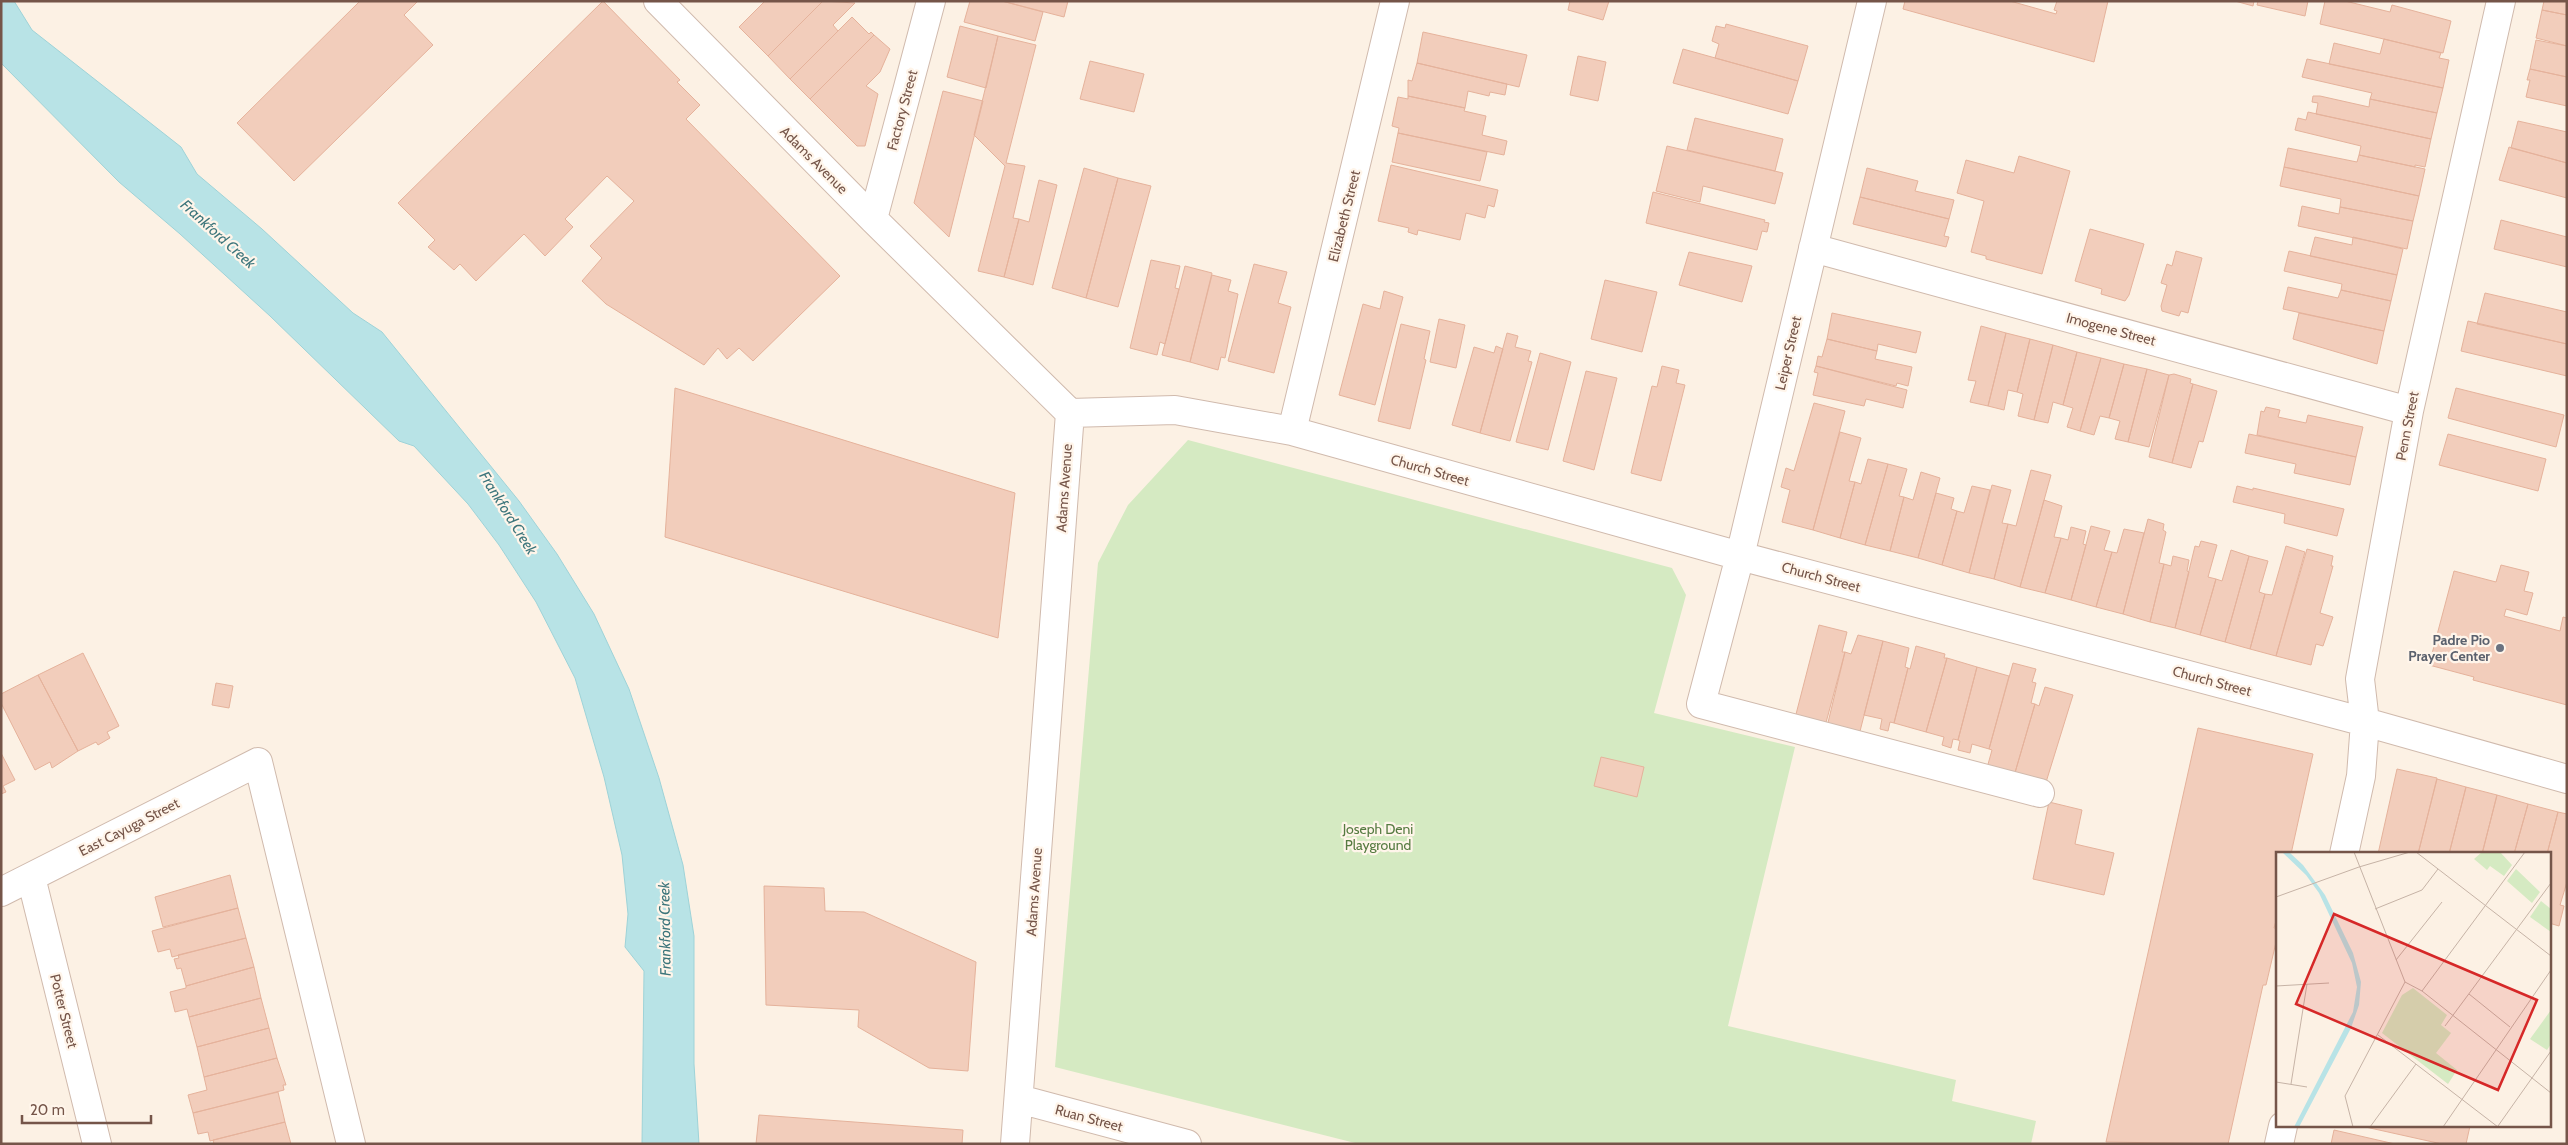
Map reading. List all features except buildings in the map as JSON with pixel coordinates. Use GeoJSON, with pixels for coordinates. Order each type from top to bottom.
{"type":"FeatureCollection","features":[{"type":"Feature","properties":{"kind":"street","name":"Adams Avenue"},"geometry":{"type":"LineString","coordinates":[[658,1],[873,219],[1070,412],[1015,1144]]}},
{"type":"Feature","properties":{"kind":"street","name":"Factory Street"},"geometry":{"type":"LineString","coordinates":[[873,219],[931,1]]}},
{"type":"Feature","properties":{"kind":"street","name":"Elizabeth Street"},"geometry":{"type":"LineString","coordinates":[[1292,432],[1396,1]]}},
{"type":"Feature","properties":{"kind":"street","name":"Leiper Street"},"geometry":{"type":"LineString","coordinates":[[1872,1],[1740,556],[1701,704],[2040,793]]}},
{"type":"Feature","properties":{"kind":"street","name":"Penn Street"},"geometry":{"type":"LineString","coordinates":[[2344,852],[2361,776],[2365,722],[2360,679],[2409,411],[2501,1]]}},
{"type":"Feature","properties":{"kind":"street","name":"Imogene Street"},"geometry":{"type":"LineString","coordinates":[[1813,248],[2409,411]]}},
{"type":"Feature","properties":{"kind":"street","name":"Church Street"},"geometry":{"type":"LineString","coordinates":[[1070,412],[1175,410],[1292,432],[1740,556],[2365,722],[2567,779]]}},
{"type":"Feature","properties":{"kind":"street","name":"East Cayuga Street"},"geometry":{"type":"LineString","coordinates":[[1,892],[258,762],[351,1144]]}},
{"type":"Feature","properties":{"kind":"street","name":"Potter Street"},"geometry":{"type":"LineString","coordinates":[[31,877],[97,1144]]}},
{"type":"Feature","properties":{"kind":"street","name":"Ruan Street"},"geometry":{"type":"LineString","coordinates":[[1019,1099],[1187,1144]]}},
{"type":"Feature","properties":{"kind":"street"},"geometry":{"type":"LineString","coordinates":[[2279,1144],[2283,1128]]}},
{"type":"Feature","properties":{"kind":"green space","name":"Joseph Deni Playground"},"geometry":{"type":"Polygon","coordinates":[[[1188,440],[1672,568],[1686,595],[1654,713],[1795,747],[1728,1026],[1956,1080],[1952,1101],[2036,1121],[2031,1144],[1359,1144],[1055,1067],[1098,563],[1128,505],[1188,440]]]}},
{"type":"Feature","properties":{"kind":"water","name":"Frankford Creek"},"geometry":{"type":"Polygon","coordinates":[[[1,1],[14,1],[32,30],[181,147],[197,174],[262,229],[353,313],[382,332],[519,501],[557,554],[594,614],[629,689],[659,778],[683,865],[694,936],[694,1064],[699,1144],[642,1144],[644,971],[625,947],[628,914],[622,855],[604,777],[575,678],[536,602],[499,545],[468,504],[414,446],[399,441],[270,316],[180,234],[119,182],[1,63],[1,1]]]}},
{"type":"Feature","properties":{"kind":"place","name":"Padre Pio Prayer Center"},"geometry":{"type":"Point","coordinates":[2500,648]}}]}
